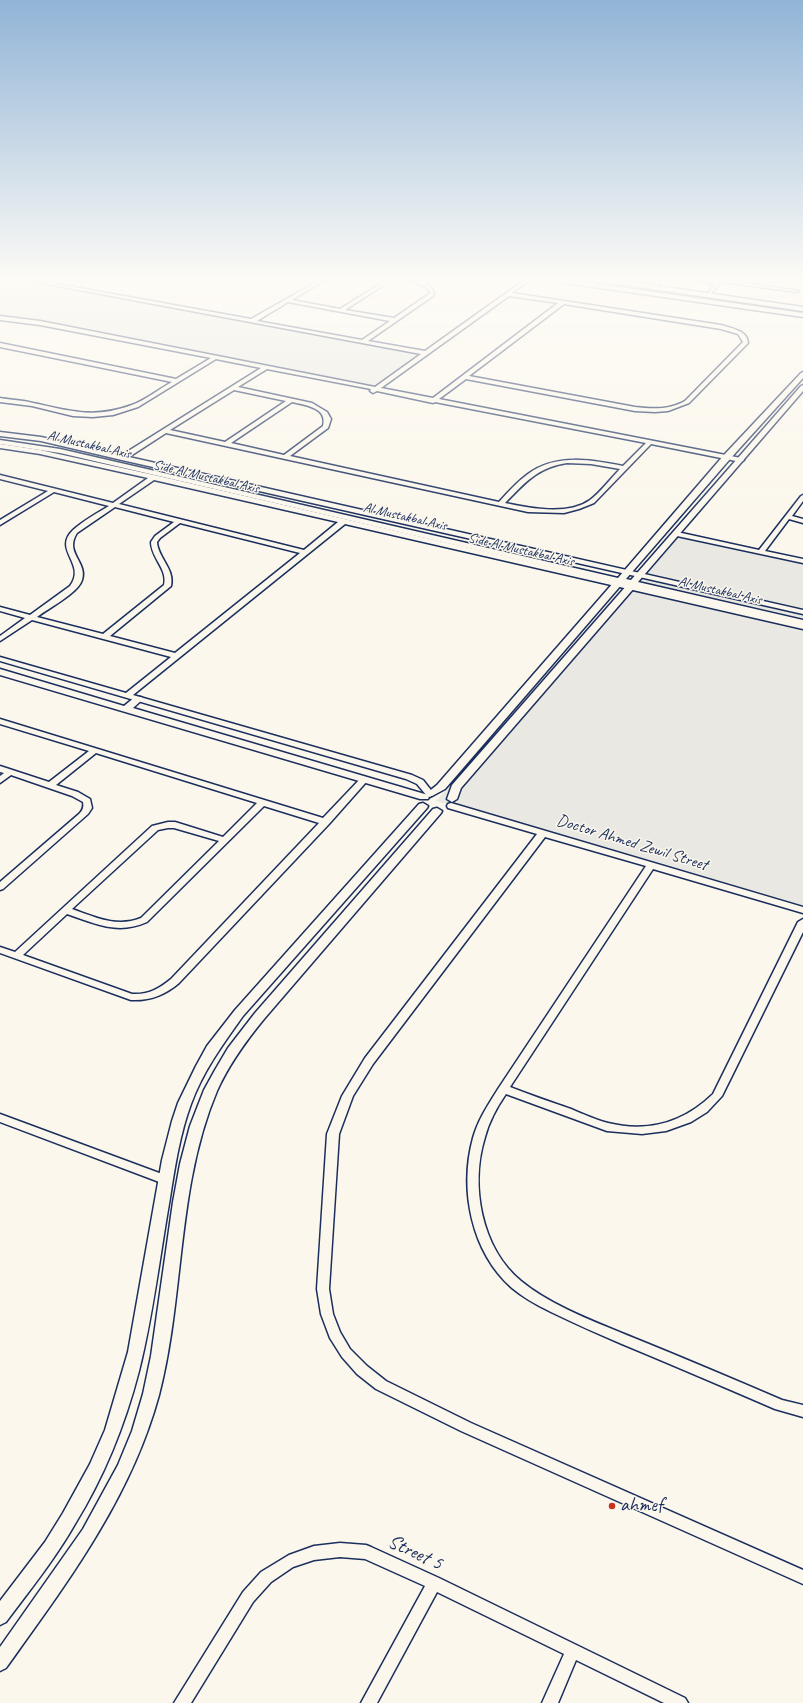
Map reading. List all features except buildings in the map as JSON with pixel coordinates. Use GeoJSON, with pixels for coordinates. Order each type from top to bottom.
{"type":"FeatureCollection","features":[{"type":"Feature","properties":{"kind":"street"},"geometry":{"type":"LineString","coordinates":[[76,360],[176,381]]}},
{"type":"Feature","properties":{"kind":"street"},"geometry":{"type":"LineString","coordinates":[[0,400],[32,404],[73,414],[107,414],[136,406],[209,360]]}},
{"type":"Feature","properties":{"kind":"street"},"geometry":{"type":"LineString","coordinates":[[225,360],[739,462]]}},
{"type":"Feature","properties":{"kind":"street"},"geometry":{"type":"LineString","coordinates":[[370,389],[410,360]]}},
{"type":"Feature","properties":{"kind":"street"},"geometry":{"type":"LineString","coordinates":[[433,401],[487,360]]}},
{"type":"Feature","properties":{"kind":"street"},"geometry":{"type":"LineString","coordinates":[[465,377],[628,408],[663,410],[680,406],[687,402],[728,360]]}},
{"type":"Feature","properties":{"kind":"street"},"geometry":{"type":"LineString","coordinates":[[123,461],[165,431],[232,388],[267,369]]}},
{"type":"Feature","properties":{"kind":"street"},"geometry":{"type":"LineString","coordinates":[[0,434],[56,442],[123,461],[172,433],[240,390],[267,369]]}},
{"type":"Feature","properties":{"kind":"street"},"geometry":{"type":"LineString","coordinates":[[0,1616],[58,1537],[95,1472],[109,1441],[127,1388],[136,1352],[173,1140],[183,1109],[202,1066],[212,1049],[259,990],[427,798],[440,787],[488,733],[726,459],[803,374]]}},
{"type":"Feature","properties":{"kind":"street"},"geometry":{"type":"LineString","coordinates":[[0,659],[409,777],[425,786],[429,809],[437,811],[447,809],[456,787],[803,387]]}},
{"type":"Feature","properties":{"kind":"street"},"geometry":{"type":"LineString","coordinates":[[232,388],[307,403],[319,408],[326,415],[328,422],[326,427],[285,457]]}},
{"type":"Feature","properties":{"kind":"street"},"geometry":{"type":"LineString","coordinates":[[226,444],[291,400]]}},
{"type":"Feature","properties":{"kind":"street"},"geometry":{"type":"LineString","coordinates":[[165,431],[543,512],[558,512],[577,508],[596,500],[648,444]]}},
{"type":"Feature","properties":{"kind":"street","name":"Al Mustakbal Axis"},"geometry":{"type":"LineString","coordinates":[[0,438],[52,445],[622,578]]}},
{"type":"Feature","properties":{"kind":"street","name":"Al Mustakbal Axis"},"geometry":{"type":"LineString","coordinates":[[0,442],[123,461],[131,470],[622,578],[803,616]]}},
{"type":"Feature","properties":{"kind":"street","name":"Side Al Mustakbal Axis"},"geometry":{"type":"LineString","coordinates":[[0,446],[40,452],[131,470],[154,477],[344,521],[622,578]]}},
{"type":"Feature","properties":{"kind":"street"},"geometry":{"type":"LineString","coordinates":[[500,504],[534,472],[551,465],[584,462],[625,468]]}},
{"type":"Feature","properties":{"kind":"street"},"geometry":{"type":"LineString","coordinates":[[0,477],[306,552]]}},
{"type":"Feature","properties":{"kind":"street"},"geometry":{"type":"LineString","coordinates":[[0,639],[73,588],[78,582],[80,573],[69,548],[69,538],[75,532],[154,477]]}},
{"type":"Feature","properties":{"kind":"street"},"geometry":{"type":"LineString","coordinates":[[2,521],[54,490]]}},
{"type":"Feature","properties":{"kind":"street"},"geometry":{"type":"LineString","coordinates":[[761,552],[803,497]]}},
{"type":"Feature","properties":{"kind":"street"},"geometry":{"type":"LineString","coordinates":[[788,517],[803,520]]}},
{"type":"Feature","properties":{"kind":"street"},"geometry":{"type":"LineString","coordinates":[[104,637],[168,586],[169,577],[155,550],[154,542],[157,537],[179,521]]}},
{"type":"Feature","properties":{"kind":"street"},"geometry":{"type":"LineString","coordinates":[[127,696],[344,521]]}},
{"type":"Feature","properties":{"kind":"street"},"geometry":{"type":"LineString","coordinates":[[676,534],[803,561]]}},
{"type":"Feature","properties":{"kind":"street"},"geometry":{"type":"LineString","coordinates":[[636,581],[803,612]]}},
{"type":"Feature","properties":{"kind":"street"},"geometry":{"type":"LineString","coordinates":[[636,581],[803,627]]}},
{"type":"Feature","properties":{"kind":"street","name":"Al Mustakbal Axis"},"geometry":{"type":"LineString","coordinates":[[636,581],[803,623]]}},
{"type":"Feature","properties":{"kind":"street"},"geometry":{"type":"LineString","coordinates":[[0,608],[176,656]]}},
{"type":"Feature","properties":{"kind":"street"},"geometry":{"type":"LineString","coordinates":[[0,672],[427,798],[444,794],[451,802]]}},
{"type":"Feature","properties":{"kind":"street"},"geometry":{"type":"LineString","coordinates":[[126,709],[138,699]]}},
{"type":"Feature","properties":{"kind":"street"},"geometry":{"type":"LineString","coordinates":[[0,721],[326,822]]}},
{"type":"Feature","properties":{"kind":"street"},"geometry":{"type":"LineString","coordinates":[[488,733],[500,736]]}},
{"type":"Feature","properties":{"kind":"street"},"geometry":{"type":"LineString","coordinates":[[51,785],[95,750]]}},
{"type":"Feature","properties":{"kind":"street"},"geometry":{"type":"LineString","coordinates":[[0,769],[51,785],[82,797],[88,806],[86,811],[0,887]]}},
{"type":"Feature","properties":{"kind":"street"},"geometry":{"type":"LineString","coordinates":[[0,780],[10,772]]}},
{"type":"Feature","properties":{"kind":"street"},"geometry":{"type":"LineString","coordinates":[[0,950],[130,997],[144,997],[158,994],[175,981],[364,780]]}},
{"type":"Feature","properties":{"kind":"street"},"geometry":{"type":"LineString","coordinates":[[65,910],[113,926],[127,926],[139,923],[144,920],[263,802]]}},
{"type":"Feature","properties":{"kind":"street","name":"Doctor Ahmed Zewil Street"},"geometry":{"type":"LineString","coordinates":[[451,802],[543,833],[803,910]]}},
{"type":"Feature","properties":{"kind":"street"},"geometry":{"type":"LineString","coordinates":[[0,1662],[84,1545],[121,1478],[135,1445],[146,1412],[160,1350],[180,1203],[187,1169],[201,1115],[218,1078],[238,1044],[254,1022],[356,907],[437,811]]}},
{"type":"Feature","properties":{"kind":"street"},"geometry":{"type":"LineString","coordinates":[[16,956],[155,828],[176,825],[225,840]]}},
{"type":"Feature","properties":{"kind":"street"},"geometry":{"type":"LineString","coordinates":[[543,833],[369,1061],[347,1096],[339,1114],[333,1134],[323,1289],[327,1314],[334,1334],[346,1353],[362,1370],[381,1385],[466,1427],[803,1577]]}},
{"type":"Feature","properties":{"kind":"street"},"geometry":{"type":"LineString","coordinates":[[651,865],[574,979],[492,1107],[480,1135],[474,1155],[473,1193],[475,1213],[484,1238],[503,1270],[515,1283],[534,1298],[576,1319],[780,1405],[803,1411]]}},
{"type":"Feature","properties":{"kind":"street"},"geometry":{"type":"LineString","coordinates":[[504,1089],[607,1127],[618,1129],[658,1129],[687,1120],[699,1113],[717,1096],[803,922]]}},
{"type":"Feature","properties":{"kind":"street"},"geometry":{"type":"LineString","coordinates":[[0,1118],[166,1180]]}},
{"type":"Feature","properties":{"kind":"street","name":"Street 5"},"geometry":{"type":"LineString","coordinates":[[182,1703],[248,1597],[266,1577],[289,1562],[314,1553],[340,1550],[366,1552],[434,1583],[680,1703]]}},
{"type":"Feature","properties":{"kind":"street"},"geometry":{"type":"LineString","coordinates":[[370,1703],[434,1583]]}},
{"type":"Feature","properties":{"kind":"street"},"geometry":{"type":"LineString","coordinates":[[550,1703],[573,1651]]}},
{"type":"Feature","properties":{"kind":"shaded area"},"geometry":{"type":"Polygon","coordinates":[[[223,360],[409,360],[369,389],[223,360]]]}},
{"type":"Feature","properties":{"kind":"shaded area"},"geometry":{"type":"Polygon","coordinates":[[[672,530],[803,558],[803,907],[436,801],[672,530]]]}},
{"type":"Feature","properties":{"kind":"place","name":"ahmef"},"geometry":{"type":"Point","coordinates":[612,1506]}}]}
